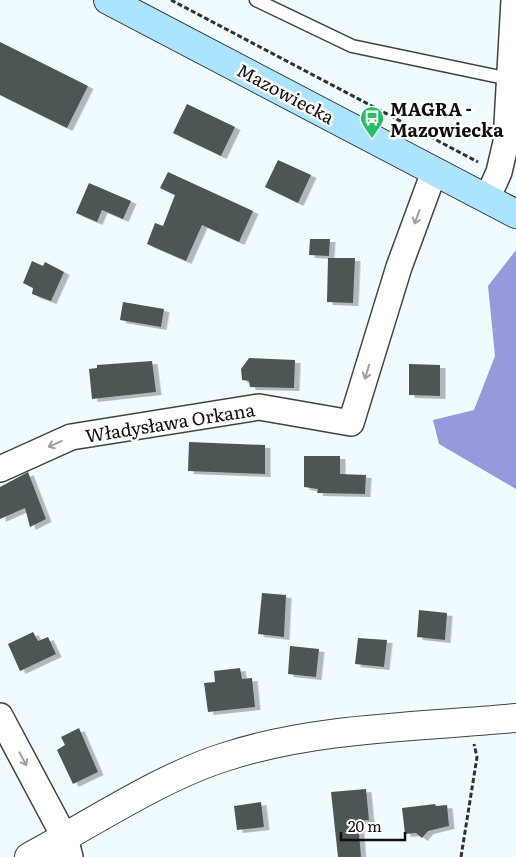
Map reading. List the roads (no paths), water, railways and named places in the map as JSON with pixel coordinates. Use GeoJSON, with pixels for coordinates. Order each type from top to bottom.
{"type":"FeatureCollection","features":[{"type":"Feature","properties":{"kind":"main road","name":"Mazowiecka"},"geometry":{"type":"LineString","coordinates":[[108,0],[516,214]]}},
{"type":"Feature","properties":{"kind":"street"},"geometry":{"type":"LineString","coordinates":[[486,199],[499,172],[511,138],[509,79],[514,0]]}},
{"type":"Feature","properties":{"kind":"street","name":"Władysława Orkana"},"geometry":{"type":"LineString","coordinates":[[0,469],[71,437],[259,407],[351,423],[399,267],[434,172]]}},
{"type":"Feature","properties":{"kind":"street"},"geometry":{"type":"LineString","coordinates":[[0,716],[67,847]]}},
{"type":"Feature","properties":{"kind":"street"},"geometry":{"type":"LineString","coordinates":[[29,857],[67,847],[192,770],[226,756],[261,746],[304,737],[516,718]]}},
{"type":"Feature","properties":{"kind":"lane"},"geometry":{"type":"LineString","coordinates":[[256,0],[352,46],[509,79]]}},
{"type":"Feature","properties":{"kind":"place","name":"MAGRA - Mazowiecka"},"geometry":{"type":"Point","coordinates":[372,139]}}]}
